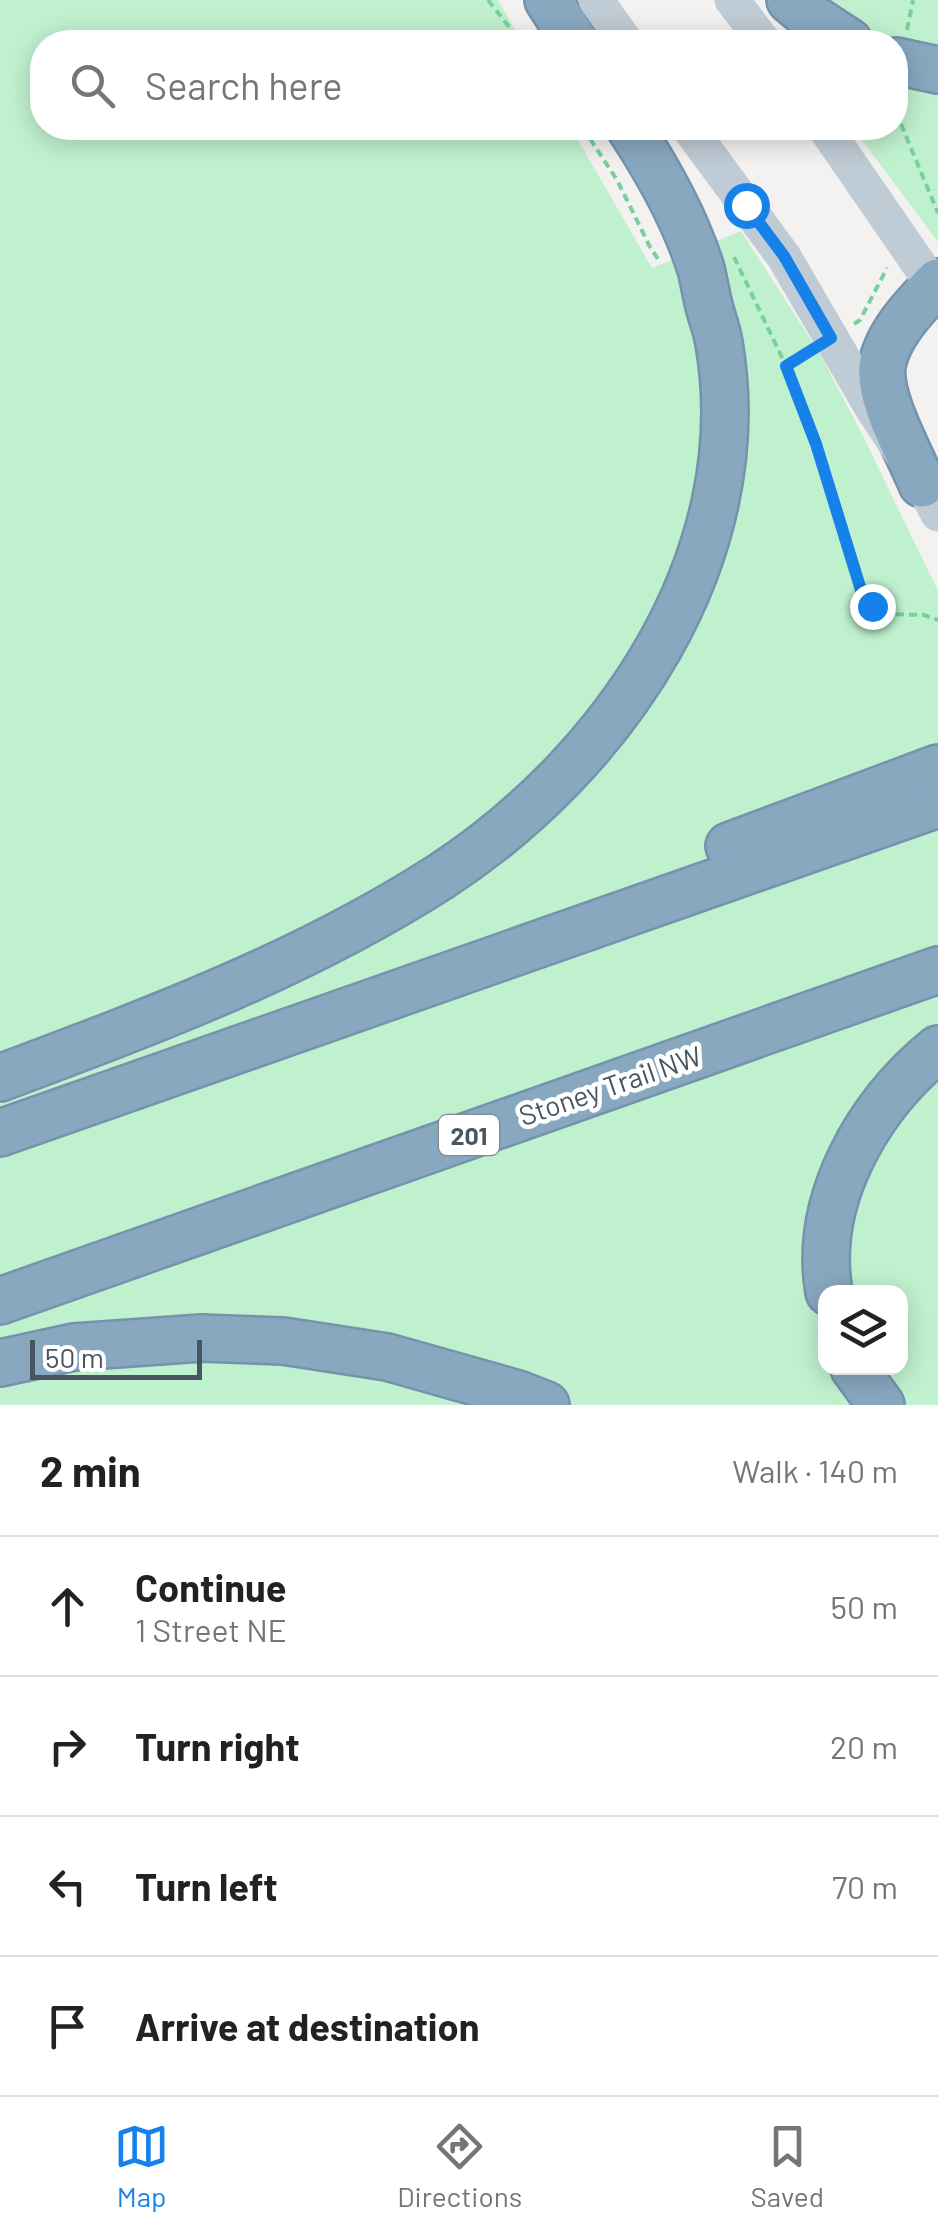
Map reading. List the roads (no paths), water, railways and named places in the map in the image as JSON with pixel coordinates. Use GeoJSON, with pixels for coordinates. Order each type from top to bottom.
{"type":"FeatureCollection","features":[{"type":"Feature","properties":{"kind":"highway"},"geometry":{"type":"LineString","coordinates":[[548,0],[567,30]]}},
{"type":"Feature","properties":{"kind":"highway"},"geometry":{"type":"LineString","coordinates":[[790,0],[830,30]]}},
{"type":"Feature","properties":{"kind":"highway"},"geometry":{"type":"LineString","coordinates":[[908,64],[938,70]]}},
{"type":"Feature","properties":{"kind":"highway"},"geometry":{"type":"LineString","coordinates":[[0,1078],[273,970],[385,910],[457,864],[543,795],[637,685],[683,598],[712,518],[720,479],[724,400],[719,342],[701,270],[676,208],[638,140]]}},
{"type":"Feature","properties":{"kind":"highway"},"geometry":{"type":"LineString","coordinates":[[930,278],[892,338],[882,364],[883,392],[930,499]]}},
{"type":"Feature","properties":{"kind":"highway"},"geometry":{"type":"LineString","coordinates":[[182,1070],[388,974],[938,768]]}},
{"type":"Feature","properties":{"kind":"highway"},"geometry":{"type":"LineString","coordinates":[[0,1133],[938,804]]}},
{"type":"Feature","properties":{"kind":"highway","name":"Stoney Trail NW"},"geometry":{"type":"LineString","coordinates":[[0,1301],[938,970]]}},
{"type":"Feature","properties":{"kind":"highway"},"geometry":{"type":"LineString","coordinates":[[828,1285],[826,1248],[832,1213],[854,1150],[896,1088],[938,1049]]}},
{"type":"Feature","properties":{"kind":"highway"},"geometry":{"type":"LineString","coordinates":[[0,1364],[92,1346],[202,1338],[282,1341],[387,1357],[546,1405]]}},
{"type":"Feature","properties":{"kind":"highway"},"geometry":{"type":"LineString","coordinates":[[859,1375],[881,1405]]}},
{"type":"Feature","properties":{"kind":"main road"},"geometry":{"type":"LineString","coordinates":[[596,0],[617,30]]}},
{"type":"Feature","properties":{"kind":"main road"},"geometry":{"type":"LineString","coordinates":[[732,0],[755,30]]}},
{"type":"Feature","properties":{"kind":"main road"},"geometry":{"type":"LineString","coordinates":[[697,140],[784,256],[930,499]]}},
{"type":"Feature","properties":{"kind":"main road"},"geometry":{"type":"LineString","coordinates":[[833,140],[930,278]]}}]}
